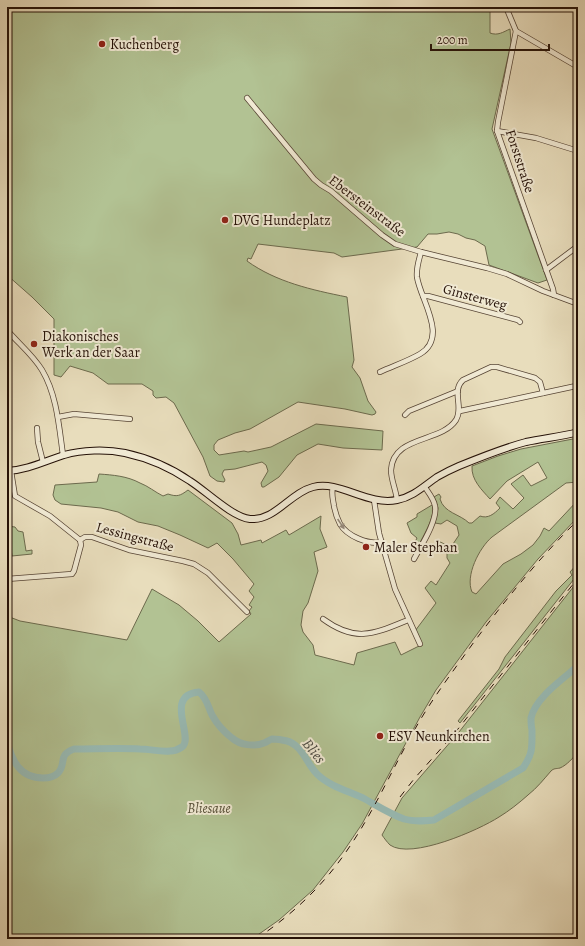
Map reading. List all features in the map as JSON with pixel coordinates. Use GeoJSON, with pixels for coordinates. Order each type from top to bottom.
{"type":"FeatureCollection","features":[{"type":"Feature","properties":{"kind":"main road"},"geometry":{"type":"LineString","coordinates":[[9,471],[63,455],[82,452],[106,451],[124,453],[144,459],[178,474],[238,515],[248,519],[257,519],[266,516],[311,488],[321,486],[333,487],[374,500],[396,500],[407,497],[438,476],[502,450],[528,442],[578,432]]}},
{"type":"Feature","properties":{"kind":"street"},"geometry":{"type":"LineString","coordinates":[[506,7],[516,31],[578,67]]}},
{"type":"Feature","properties":{"kind":"street","name":"Forststraße"},"geometry":{"type":"LineString","coordinates":[[516,31],[497,131],[554,295]]}},
{"type":"Feature","properties":{"kind":"street","name":"Ebersteinstraße"},"geometry":{"type":"LineString","coordinates":[[248,98],[314,179],[331,191],[389,240],[402,247],[507,274],[578,304]]}},
{"type":"Feature","properties":{"kind":"street"},"geometry":{"type":"LineString","coordinates":[[497,131],[536,138],[578,151]]}},
{"type":"Feature","properties":{"kind":"street"},"geometry":{"type":"LineString","coordinates":[[546,270],[578,246]]}},
{"type":"Feature","properties":{"kind":"street"},"geometry":{"type":"LineString","coordinates":[[380,372],[420,354],[429,345],[432,337],[432,326],[416,275],[421,252]]}},
{"type":"Feature","properties":{"kind":"street","name":"Ginsterweg"},"geometry":{"type":"LineString","coordinates":[[423,296],[490,312],[518,320],[520,322]]}},
{"type":"Feature","properties":{"kind":"street"},"geometry":{"type":"LineString","coordinates":[[7,330],[41,369],[52,394],[58,417],[63,455]]}},
{"type":"Feature","properties":{"kind":"street"},"geometry":{"type":"LineString","coordinates":[[396,500],[391,476],[392,462],[398,452],[411,444],[450,427],[456,421],[460,411],[458,391],[460,382],[487,368],[494,367],[535,378],[540,382],[543,393]]}},
{"type":"Feature","properties":{"kind":"street"},"geometry":{"type":"LineString","coordinates":[[460,411],[576,386]]}},
{"type":"Feature","properties":{"kind":"street"},"geometry":{"type":"LineString","coordinates":[[405,415],[409,411],[458,391]]}},
{"type":"Feature","properties":{"kind":"street"},"geometry":{"type":"LineString","coordinates":[[58,417],[74,414],[130,419]]}},
{"type":"Feature","properties":{"kind":"street"},"geometry":{"type":"LineString","coordinates":[[37,428],[38,442],[43,462]]}},
{"type":"Feature","properties":{"kind":"street","name":"Lessingstraße"},"geometry":{"type":"LineString","coordinates":[[9,471],[14,496],[50,516],[80,540],[85,537],[92,537],[129,550],[194,564],[208,573],[247,612]]}},
{"type":"Feature","properties":{"kind":"street"},"geometry":{"type":"LineString","coordinates":[[414,559],[432,524],[436,510],[435,504],[424,486]]}},
{"type":"Feature","properties":{"kind":"street"},"geometry":{"type":"LineString","coordinates":[[333,487],[332,496],[336,517],[343,528],[366,542],[382,542]]}},
{"type":"Feature","properties":{"kind":"street"},"geometry":{"type":"LineString","coordinates":[[374,500],[382,542],[395,589],[420,644]]}},
{"type":"Feature","properties":{"kind":"street"},"geometry":{"type":"LineString","coordinates":[[7,579],[72,574],[81,545],[80,540]]}},
{"type":"Feature","properties":{"kind":"street"},"geometry":{"type":"LineString","coordinates":[[323,619],[341,631],[359,634],[380,630],[408,620]]}},
{"type":"Feature","properties":{"kind":"green space"},"geometry":{"type":"Polygon","coordinates":[[[7,7],[490,7],[490,33],[498,34],[510,29],[511,43],[492,129],[547,280],[538,283],[489,265],[485,246],[475,240],[449,232],[428,234],[417,247],[342,257],[334,253],[258,244],[251,259],[248,258],[247,261],[258,268],[282,280],[347,297],[354,360],[352,367],[360,378],[368,401],[376,412],[372,415],[345,409],[298,402],[250,429],[218,440],[214,445],[214,450],[219,455],[244,451],[248,452],[271,447],[316,424],[383,431],[382,450],[343,448],[318,444],[297,455],[279,477],[264,487],[262,487],[261,483],[268,471],[266,465],[262,462],[235,469],[224,470],[222,474],[225,480],[224,482],[217,481],[210,476],[203,457],[174,403],[166,397],[156,398],[153,395],[153,391],[142,384],[108,384],[93,373],[70,366],[61,377],[54,375],[54,319],[7,275],[7,7]]]}},
{"type":"Feature","properties":{"kind":"green space","name":"Bliesaue"},"geometry":{"type":"Polygon","coordinates":[[[578,438],[578,482],[566,483],[487,542],[474,563],[470,578],[472,592],[476,594],[503,564],[533,545],[544,528],[549,531],[578,500],[578,517],[538,559],[486,622],[436,690],[362,824],[343,852],[313,890],[279,920],[252,939],[7,939],[7,616],[20,621],[127,640],[152,589],[179,605],[219,642],[251,614],[249,611],[252,607],[249,605],[254,597],[249,591],[254,584],[217,543],[208,548],[158,526],[138,522],[118,512],[101,508],[61,504],[55,500],[53,495],[55,485],[97,482],[99,474],[125,477],[146,486],[163,496],[168,494],[183,494],[188,490],[232,523],[238,534],[241,545],[261,540],[262,543],[286,530],[289,535],[321,516],[320,529],[327,547],[314,552],[318,571],[308,603],[303,611],[301,625],[303,632],[313,645],[315,655],[354,665],[357,653],[395,642],[401,655],[421,645],[415,631],[436,603],[425,588],[431,581],[436,585],[450,563],[447,558],[447,553],[436,545],[438,541],[451,547],[459,535],[457,526],[447,520],[441,524],[435,523],[438,508],[434,497],[439,494],[442,504],[445,507],[469,523],[472,523],[480,516],[483,517],[491,515],[500,508],[496,503],[500,497],[513,509],[524,498],[511,484],[523,475],[531,486],[547,478],[538,462],[507,481],[490,499],[475,480],[472,466],[521,449],[578,438]]]}},
{"type":"Feature","properties":{"kind":"green space"},"geometry":{"type":"Polygon","coordinates":[[[432,505],[433,509],[430,521],[416,550],[413,546],[417,538],[411,533],[407,523],[417,517],[417,514],[432,505]]]}},
{"type":"Feature","properties":{"kind":"green space"},"geometry":{"type":"Polygon","coordinates":[[[7,526],[15,527],[18,531],[23,532],[26,551],[32,550],[32,554],[12,556],[11,549],[7,549],[7,526]]]}},
{"type":"Feature","properties":{"kind":"green space"},"geometry":{"type":"Polygon","coordinates":[[[578,563],[578,574],[460,723],[458,721],[499,669],[505,657],[556,591],[572,575],[570,572],[578,563]]]}},
{"type":"Feature","properties":{"kind":"green space"},"geometry":{"type":"Polygon","coordinates":[[[578,581],[578,752],[565,765],[552,770],[514,807],[489,823],[461,836],[428,846],[413,849],[400,849],[390,845],[382,835],[402,798],[459,732],[578,581]]]}},
{"type":"Feature","properties":{"kind":"waterway","name":"Blies"},"geometry":{"type":"LineString","coordinates":[[7,741],[18,767],[28,775],[43,778],[51,777],[58,773],[61,770],[64,757],[69,751],[74,749],[175,750],[182,747],[185,742],[181,708],[183,701],[188,695],[199,692],[206,700],[218,725],[235,740],[243,744],[252,745],[265,743],[272,739],[292,743],[297,746],[313,770],[333,785],[363,798],[404,819],[415,821],[434,820],[523,768],[529,758],[531,750],[531,718],[538,703],[550,689],[578,666]]}},
{"type":"Feature","properties":{"kind":"railway"},"geometry":{"type":"LineString","coordinates":[[256,939],[295,909],[318,887],[339,862],[368,817],[422,717],[447,679],[511,594],[550,549],[578,520]]}},
{"type":"Feature","properties":{"kind":"railway"},"geometry":{"type":"LineString","coordinates":[[400,797],[454,734],[578,578]]}},
{"type":"Feature","properties":{"kind":"place","name":"Kuchenberg"},"geometry":{"type":"Point","coordinates":[102,44]}},
{"type":"Feature","properties":{"kind":"place","name":"DVG Hundeplatz"},"geometry":{"type":"Point","coordinates":[225,220]}},
{"type":"Feature","properties":{"kind":"place","name":"Diakonisches Werk an der Saar"},"geometry":{"type":"Point","coordinates":[34,344]}},
{"type":"Feature","properties":{"kind":"place","name":"Maler Stephan"},"geometry":{"type":"Point","coordinates":[366,547]}},
{"type":"Feature","properties":{"kind":"place","name":"ESV Neunkirchen"},"geometry":{"type":"Point","coordinates":[380,736]}}]}
